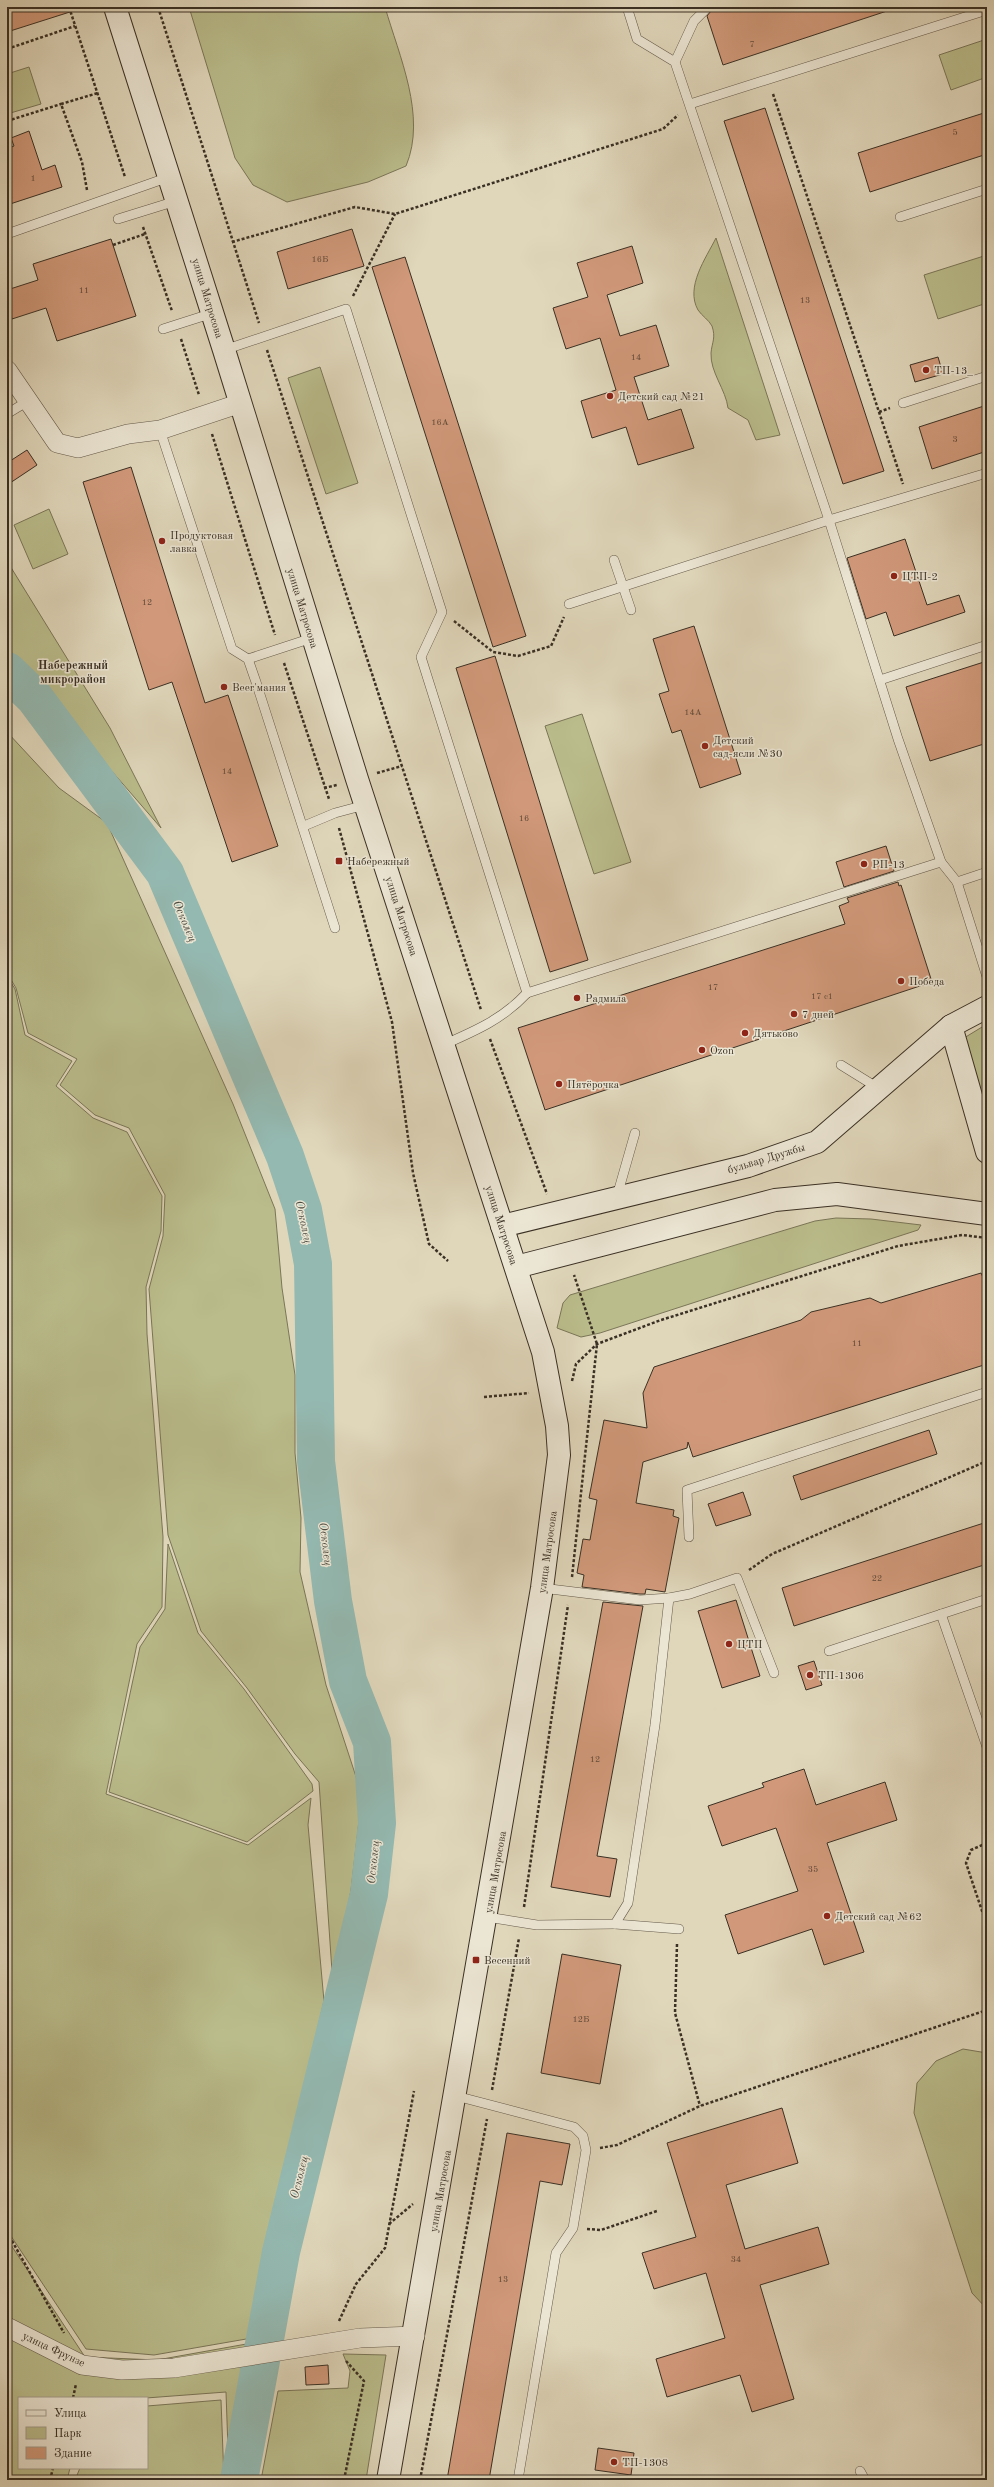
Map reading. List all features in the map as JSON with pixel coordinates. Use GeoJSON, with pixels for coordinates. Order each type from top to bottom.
{"type":"FeatureCollection","features":[{"type":"Feature","properties":{"kind":"main road","name":"улица Матросова"},"geometry":{"type":"LineString","coordinates":[[115,7],[178,201],[312,638],[365,805],[543,1352],[557,1426],[559,1455],[542,1588],[415,2336],[388,2480]]}},
{"type":"Feature","properties":{"kind":"main road","name":"бульвар Дружбы"},"geometry":{"type":"LineString","coordinates":[[502,1226],[617,1196],[748,1166],[817,1142],[951,1026],[987,1007]]}},
{"type":"Feature","properties":{"kind":"main road"},"geometry":{"type":"LineString","coordinates":[[951,1026],[987,1152]]}},
{"type":"Feature","properties":{"kind":"main road"},"geometry":{"type":"LineString","coordinates":[[516,1267],[775,1200],[837,1194],[987,1214]]}},
{"type":"Feature","properties":{"kind":"street"},"geometry":{"type":"LineString","coordinates":[[7,370],[57,443],[78,448],[128,434],[160,430],[241,403]]}},
{"type":"Feature","properties":{"kind":"street","name":"улица Фрунзе"},"geometry":{"type":"LineString","coordinates":[[7,2327],[82,2365],[122,2370],[174,2368],[360,2338],[415,2336]]}},
{"type":"Feature","properties":{"kind":"lane"},"geometry":{"type":"LineString","coordinates":[[627,7],[637,39],[675,62],[829,520],[880,680],[941,862],[957,882],[987,977]]}},
{"type":"Feature","properties":{"kind":"lane"},"geometry":{"type":"LineString","coordinates":[[675,62],[694,21],[708,7]]}},
{"type":"Feature","properties":{"kind":"lane"},"geometry":{"type":"LineString","coordinates":[[690,104],[987,10]]}},
{"type":"Feature","properties":{"kind":"lane"},"geometry":{"type":"LineString","coordinates":[[7,234],[92,203],[170,177]]}},
{"type":"Feature","properties":{"kind":"lane"},"geometry":{"type":"LineString","coordinates":[[900,217],[987,189]]}},
{"type":"Feature","properties":{"kind":"lane"},"geometry":{"type":"LineString","coordinates":[[118,219],[178,201]]}},
{"type":"Feature","properties":{"kind":"lane"},"geometry":{"type":"LineString","coordinates":[[224,350],[346,309],[442,612],[421,656],[527,993]]}},
{"type":"Feature","properties":{"kind":"lane"},"geometry":{"type":"LineString","coordinates":[[163,329],[213,313]]}},
{"type":"Feature","properties":{"kind":"lane"},"geometry":{"type":"LineString","coordinates":[[903,403],[987,376]]}},
{"type":"Feature","properties":{"kind":"lane"},"geometry":{"type":"LineString","coordinates":[[10,412],[28,401]]}},
{"type":"Feature","properties":{"kind":"lane"},"geometry":{"type":"LineString","coordinates":[[160,430],[232,649],[248,659],[304,826],[335,928]]}},
{"type":"Feature","properties":{"kind":"lane"},"geometry":{"type":"LineString","coordinates":[[569,604],[829,520],[987,473]]}},
{"type":"Feature","properties":{"kind":"lane"},"geometry":{"type":"LineString","coordinates":[[614,560],[631,610]]}},
{"type":"Feature","properties":{"kind":"lane"},"geometry":{"type":"LineString","coordinates":[[248,659],[312,638]]}},
{"type":"Feature","properties":{"kind":"lane"},"geometry":{"type":"LineString","coordinates":[[880,680],[987,645]]}},
{"type":"Feature","properties":{"kind":"lane"},"geometry":{"type":"LineString","coordinates":[[304,826],[334,813],[365,805]]}},
{"type":"Feature","properties":{"kind":"lane"},"geometry":{"type":"LineString","coordinates":[[443,1045],[486,1027],[512,1009],[527,993],[941,862]]}},
{"type":"Feature","properties":{"kind":"lane"},"geometry":{"type":"LineString","coordinates":[[957,882],[987,872]]}},
{"type":"Feature","properties":{"kind":"lane"},"geometry":{"type":"LineString","coordinates":[[841,1066],[878,1088]]}},
{"type":"Feature","properties":{"kind":"lane"},"geometry":{"type":"LineString","coordinates":[[617,1196],[635,1133]]}},
{"type":"Feature","properties":{"kind":"lane"},"geometry":{"type":"LineString","coordinates":[[689,1538],[687,1490],[987,1392]]}},
{"type":"Feature","properties":{"kind":"lane"},"geometry":{"type":"LineString","coordinates":[[542,1588],[640,1600],[669,1598],[690,1594],[737,1578],[774,1673]]}},
{"type":"Feature","properties":{"kind":"lane"},"geometry":{"type":"LineString","coordinates":[[615,1924],[628,1902],[655,1725],[669,1598]]}},
{"type":"Feature","properties":{"kind":"lane"},"geometry":{"type":"LineString","coordinates":[[829,1651],[987,1599]]}},
{"type":"Feature","properties":{"kind":"lane"},"geometry":{"type":"LineString","coordinates":[[941,1614],[987,1747]]}},
{"type":"Feature","properties":{"kind":"lane"},"geometry":{"type":"LineString","coordinates":[[487,1916],[537,1925],[615,1924],[675,1929]]}},
{"type":"Feature","properties":{"kind":"lane"},"geometry":{"type":"LineString","coordinates":[[456,2096],[574,2127],[583,2136],[586,2150],[573,2228],[556,2253],[518,2480]]}},
{"type":"Feature","properties":{"kind":"lane"},"geometry":{"type":"LineString","coordinates":[[860,2471],[865,2480]]}},
{"type":"Feature","properties":{"kind":"path"},"geometry":{"type":"LineString","coordinates":[[158,7],[232,242],[486,1027],[554,1213]]}},
{"type":"Feature","properties":{"kind":"path"},"geometry":{"type":"LineString","coordinates":[[7,49],[75,26]]}},
{"type":"Feature","properties":{"kind":"path"},"geometry":{"type":"LineString","coordinates":[[768,80],[908,497]]}},
{"type":"Feature","properties":{"kind":"path"},"geometry":{"type":"LineString","coordinates":[[7,122],[98,93]]}},
{"type":"Feature","properties":{"kind":"path"},"geometry":{"type":"LineString","coordinates":[[61,104],[82,162],[86,185],[92,203]]}},
{"type":"Feature","properties":{"kind":"path"},"geometry":{"type":"LineString","coordinates":[[232,242],[354,207],[395,214],[663,129],[690,104]]}},
{"type":"Feature","properties":{"kind":"path"},"geometry":{"type":"LineString","coordinates":[[346,309],[395,214]]}},
{"type":"Feature","properties":{"kind":"path"},"geometry":{"type":"LineString","coordinates":[[113,245],[145,234]]}},
{"type":"Feature","properties":{"kind":"path"},"geometry":{"type":"LineString","coordinates":[[205,414],[324,788],[334,813],[392,1022],[413,1174],[429,1244],[448,1261]]}},
{"type":"Feature","properties":{"kind":"path"},"geometry":{"type":"LineString","coordinates":[[442,612],[493,652],[518,656],[551,646],[569,604]]}},
{"type":"Feature","properties":{"kind":"path"},"geometry":{"type":"LineString","coordinates":[[567,1253],[597,1344],[661,1320],[898,1246],[962,1235],[987,1238]]}},
{"type":"Feature","properties":{"kind":"path"},"geometry":{"type":"LineString","coordinates":[[737,1578],[772,1554],[987,1461]]}},
{"type":"Feature","properties":{"kind":"path"},"geometry":{"type":"LineString","coordinates":[[987,1843],[970,1850],[966,1863],[987,1926]]}},
{"type":"Feature","properties":{"kind":"path"},"geometry":{"type":"LineString","coordinates":[[675,1929],[677,1942],[675,2013],[700,2106]]}},
{"type":"Feature","properties":{"kind":"path"},"geometry":{"type":"LineString","coordinates":[[586,2150],[617,2145],[700,2106],[987,2010]]}},
{"type":"Feature","properties":{"kind":"path"},"geometry":{"type":"LineString","coordinates":[[344,2480],[364,2381],[330,2343],[356,2284],[385,2248],[414,2091]]}},
{"type":"Feature","properties":{"kind":"path"},"geometry":{"type":"LineString","coordinates":[[573,2228],[601,2230],[657,2211]]}},
{"type":"Feature","properties":{"kind":"path"},"geometry":{"type":"LineString","coordinates":[[7,2232],[82,2365]]}},
{"type":"Feature","properties":{"kind":"path"},"geometry":{"type":"LineString","coordinates":[[50,2480],[53,2469]]}},
{"type":"Feature","properties":{"kind":"green space"},"geometry":{"type":"Polygon","coordinates":[[[189,7],[385,7],[409,86],[412,107],[414,127],[412,147],[406,166],[368,182],[287,202],[253,185],[235,158],[189,7]]]}},
{"type":"Feature","properties":{"kind":"green space"},"geometry":{"type":"Polygon","coordinates":[[[987,39],[987,77],[951,90],[939,55],[987,39]]]}},
{"type":"Feature","properties":{"kind":"green space"},"geometry":{"type":"Polygon","coordinates":[[[29,67],[41,104],[7,114],[7,74],[29,67]]]}},
{"type":"Feature","properties":{"kind":"green space"},"geometry":{"type":"Polygon","coordinates":[[[716,238],[780,435],[756,440],[748,420],[728,408],[727,401],[715,374],[711,360],[714,337],[712,326],[698,310],[694,292],[698,273],[716,238]]]}},
{"type":"Feature","properties":{"kind":"green space"},"geometry":{"type":"Polygon","coordinates":[[[987,255],[987,303],[938,319],[924,275],[987,255]]]}},
{"type":"Feature","properties":{"kind":"green space"},"geometry":{"type":"Polygon","coordinates":[[[320,367],[358,483],[326,494],[288,378],[320,367]]]}},
{"type":"Feature","properties":{"kind":"green space"},"geometry":{"type":"Polygon","coordinates":[[[49,509],[68,554],[33,569],[14,525],[49,509]]]}},
{"type":"Feature","properties":{"kind":"green space"},"geometry":{"type":"Polygon","coordinates":[[[7,561],[110,728],[161,828],[7,650],[7,561]]]}},
{"type":"Feature","properties":{"kind":"green space"},"geometry":{"type":"Polygon","coordinates":[[[582,714],[631,862],[594,874],[545,726],[582,714]]]}},
{"type":"Feature","properties":{"kind":"green space"},"geometry":{"type":"Polygon","coordinates":[[[7,732],[59,788],[107,823],[233,1104],[275,1209],[282,1288],[295,1375],[295,1453],[301,1518],[300,1572],[326,1685],[362,1795],[351,1890],[333,1986],[319,1782],[295,1754],[247,1688],[201,1631],[168,1535],[149,1289],[163,1236],[165,1195],[129,1128],[95,1115],[60,1085],[77,1059],[28,1033],[16,988],[7,973],[7,732]]]}},
{"type":"Feature","properties":{"kind":"green space"},"geometry":{"type":"Polygon","coordinates":[[[7,976],[15,989],[25,1035],[72,1061],[56,1086],[93,1118],[127,1132],[162,1196],[161,1231],[146,1287],[147,1334],[163,1537],[162,1607],[137,1644],[106,1794],[248,1845],[311,1798],[308,1825],[324,2001],[261,2271],[252,2338],[154,2355],[86,2349],[7,2230],[7,976]]]}},
{"type":"Feature","properties":{"kind":"green space"},"geometry":{"type":"Polygon","coordinates":[[[987,1024],[987,1118],[964,1038],[987,1024]]]}},
{"type":"Feature","properties":{"kind":"green space"},"geometry":{"type":"Polygon","coordinates":[[[836,1218],[871,1219],[921,1225],[918,1230],[600,1333],[581,1337],[557,1328],[563,1303],[570,1295],[815,1221],[836,1218]]]}},
{"type":"Feature","properties":{"kind":"green space"},"geometry":{"type":"Polygon","coordinates":[[[168,1544],[198,1633],[244,1689],[312,1784],[313,1791],[247,1842],[109,1792],[140,1647],[165,1609],[168,1544]]]}},
{"type":"Feature","properties":{"kind":"green space"},"geometry":{"type":"Polygon","coordinates":[[[963,2049],[987,2053],[987,2309],[972,2293],[914,2113],[917,2083],[936,2061],[963,2049]]]}},
{"type":"Feature","properties":{"kind":"green space"},"geometry":{"type":"Polygon","coordinates":[[[7,2239],[85,2357],[157,2360],[252,2343],[229,2478],[226,2392],[148,2398],[18,2397],[18,2469],[70,2469],[67,2480],[7,2480],[7,2239]]]}},
{"type":"Feature","properties":{"kind":"green space"},"geometry":{"type":"Polygon","coordinates":[[[343,2354],[386,2355],[366,2480],[261,2480],[278,2391],[348,2388],[350,2371],[343,2354]]]}},
{"type":"Feature","properties":{"kind":"green space"},"geometry":{"type":"Polygon","coordinates":[[[221,2400],[224,2480],[75,2480],[80,2469],[148,2469],[148,2406],[221,2400]]]}},
{"type":"Feature","properties":{"kind":"building"},"geometry":{"type":"Polygon","coordinates":[[[7,7],[72,7],[73,11],[7,32],[7,7]]]}},
{"type":"Feature","properties":{"kind":"building"},"geometry":{"type":"Polygon","coordinates":[[[714,7],[890,7],[890,10],[723,65],[707,16],[714,7]]]}},
{"type":"Feature","properties":{"kind":"building"},"geometry":{"type":"Polygon","coordinates":[[[765,108],[884,471],[843,484],[724,121],[765,108]]]}},
{"type":"Feature","properties":{"kind":"building"},"geometry":{"type":"Polygon","coordinates":[[[987,112],[987,154],[870,192],[858,153],[987,112]]]}},
{"type":"Feature","properties":{"kind":"building"},"geometry":{"type":"Polygon","coordinates":[[[29,131],[42,170],[55,165],[62,187],[7,205],[7,149],[14,146],[11,138],[29,131]]]}},
{"type":"Feature","properties":{"kind":"building"},"geometry":{"type":"Polygon","coordinates":[[[352,229],[364,266],[288,289],[277,252],[352,229]]]}},
{"type":"Feature","properties":{"kind":"building"},"geometry":{"type":"Polygon","coordinates":[[[111,239],[136,316],[57,341],[46,308],[12,319],[7,302],[7,290],[38,280],[33,264],[111,239]]]}},
{"type":"Feature","properties":{"kind":"building"},"geometry":{"type":"Polygon","coordinates":[[[632,246],[643,283],[607,295],[620,336],[656,325],[669,366],[634,377],[648,420],[681,409],[694,448],[638,465],[626,427],[592,438],[581,401],[616,390],[600,338],[566,349],[553,308],[588,297],[577,263],[632,246]]]}},
{"type":"Feature","properties":{"kind":"building"},"geometry":{"type":"Polygon","coordinates":[[[405,257],[526,636],[493,647],[372,267],[405,257]]]}},
{"type":"Feature","properties":{"kind":"building","name":"ТП-13_"},"geometry":{"type":"Polygon","coordinates":[[[938,357],[943,374],[915,382],[910,365],[938,357]]]}},
{"type":"Feature","properties":{"kind":"building"},"geometry":{"type":"Polygon","coordinates":[[[987,405],[987,451],[932,469],[919,427],[987,405]]]}},
{"type":"Feature","properties":{"kind":"building"},"geometry":{"type":"Polygon","coordinates":[[[27,450],[37,465],[7,485],[7,463],[27,450]]]}},
{"type":"Feature","properties":{"kind":"building"},"geometry":{"type":"Polygon","coordinates":[[[131,467],[205,703],[228,695],[278,846],[232,862],[172,682],[149,690],[83,482],[131,467]]]}},
{"type":"Feature","properties":{"kind":"building"},"geometry":{"type":"Polygon","coordinates":[[[905,539],[927,605],[959,595],[965,612],[894,636],[886,612],[866,619],[847,558],[905,539]]]}},
{"type":"Feature","properties":{"kind":"building"},"geometry":{"type":"Polygon","coordinates":[[[694,626],[741,774],[700,788],[681,730],[672,733],[659,694],[669,691],[653,639],[694,626]]]}},
{"type":"Feature","properties":{"kind":"building"},"geometry":{"type":"Polygon","coordinates":[[[495,656],[588,960],[550,972],[456,668],[495,656]]]}},
{"type":"Feature","properties":{"kind":"building"},"geometry":{"type":"Polygon","coordinates":[[[987,661],[987,743],[930,761],[906,687],[987,661]]]}},
{"type":"Feature","properties":{"kind":"building","name":"РП-13"},"geometry":{"type":"Polygon","coordinates":[[[886,846],[894,871],[844,887],[836,862],[886,846]]]}},
{"type":"Feature","properties":{"kind":"building"},"geometry":{"type":"Polygon","coordinates":[[[898,882],[899,886],[901,885],[932,982],[545,1110],[518,1028],[845,924],[839,906],[849,902],[847,898],[898,882]]]}},
{"type":"Feature","properties":{"kind":"building"},"geometry":{"type":"Polygon","coordinates":[[[981,1273],[987,1286],[987,1364],[693,1457],[688,1442],[687,1448],[643,1462],[636,1503],[674,1510],[673,1516],[679,1518],[665,1592],[646,1589],[645,1594],[640,1594],[582,1587],[584,1575],[577,1573],[583,1539],[590,1540],[597,1500],[589,1498],[604,1420],[647,1428],[643,1393],[654,1367],[801,1320],[811,1312],[870,1298],[881,1303],[981,1273]]]}},
{"type":"Feature","properties":{"kind":"building"},"geometry":{"type":"Polygon","coordinates":[[[929,1430],[937,1454],[801,1500],[793,1476],[929,1430]]]}},
{"type":"Feature","properties":{"kind":"building"},"geometry":{"type":"Polygon","coordinates":[[[743,1492],[751,1515],[716,1526],[708,1504],[743,1492]]]}},
{"type":"Feature","properties":{"kind":"building"},"geometry":{"type":"Polygon","coordinates":[[[987,1522],[987,1564],[794,1626],[782,1588],[987,1522]]]}},
{"type":"Feature","properties":{"kind":"building","name":"ЦТП"},"geometry":{"type":"Polygon","coordinates":[[[736,1600],[760,1676],[722,1688],[698,1611],[736,1600]]]}},
{"type":"Feature","properties":{"kind":"building"},"geometry":{"type":"Polygon","coordinates":[[[603,1602],[643,1606],[597,1856],[617,1859],[610,1897],[551,1887],[603,1602]]]}},
{"type":"Feature","properties":{"kind":"building","name":"ТП-1306"},"geometry":{"type":"Polygon","coordinates":[[[814,1661],[822,1685],[806,1690],[798,1666],[814,1661]]]}},
{"type":"Feature","properties":{"kind":"building"},"geometry":{"type":"Polygon","coordinates":[[[804,1769],[816,1805],[885,1782],[897,1820],[827,1843],[864,1952],[824,1965],[812,1929],[738,1954],[725,1915],[798,1891],[776,1828],[722,1846],[708,1806],[764,1787],[762,1783],[804,1769]]]}},
{"type":"Feature","properties":{"kind":"building"},"geometry":{"type":"Polygon","coordinates":[[[562,1954],[621,1965],[600,2084],[541,2073],[562,1954]]]}},
{"type":"Feature","properties":{"kind":"building"},"geometry":{"type":"Polygon","coordinates":[[[782,2108],[798,2163],[726,2185],[745,2249],[818,2227],[829,2264],[760,2285],[794,2399],[752,2412],[740,2375],[667,2397],[656,2359],[725,2338],[706,2273],[654,2289],[642,2253],[696,2237],[667,2143],[782,2108]]]}},
{"type":"Feature","properties":{"kind":"building"},"geometry":{"type":"Polygon","coordinates":[[[507,2133],[570,2144],[562,2185],[540,2181],[489,2480],[447,2480],[507,2133]]]}},
{"type":"Feature","properties":{"kind":"building"},"geometry":{"type":"Polygon","coordinates":[[[328,2365],[329,2384],[306,2385],[305,2367],[328,2365]]]}},
{"type":"Feature","properties":{"kind":"building","name":"ТП-1308"},"geometry":{"type":"Polygon","coordinates":[[[598,2448],[634,2453],[631,2475],[595,2470],[598,2448]]]}},
{"type":"Feature","properties":{"kind":"waterway","name":"Осколец"},"geometry":{"type":"LineString","coordinates":[[7,671],[34,697],[165,873],[285,1156],[303,1210],[313,1264],[316,1461],[333,1601],[348,1681],[372,1742],[377,1823],[369,1894],[281,2252],[239,2480]]}},
{"type":"Feature","properties":{"kind":"place","name":"ТП-13_"},"geometry":{"type":"Point","coordinates":[926,370]}},
{"type":"Feature","properties":{"kind":"place","name":"Детский сад №21"},"geometry":{"type":"Point","coordinates":[610,396]}},
{"type":"Feature","properties":{"kind":"place","name":"Продуктовая лавка"},"geometry":{"type":"Point","coordinates":[162,541]}},
{"type":"Feature","properties":{"kind":"place","name":"ЦТП-2"},"geometry":{"type":"Point","coordinates":[894,576]}},
{"type":"Feature","properties":{"kind":"place","name":"Beer'мания"},"geometry":{"type":"Point","coordinates":[224,687]}},
{"type":"Feature","properties":{"kind":"place","name":"Детский сад-ясли №30"},"geometry":{"type":"Point","coordinates":[705,746]}},
{"type":"Feature","properties":{"kind":"place","name":"Набережный"},"geometry":{"type":"Point","coordinates":[339,861]}},
{"type":"Feature","properties":{"kind":"place","name":"РП-13"},"geometry":{"type":"Point","coordinates":[864,864]}},
{"type":"Feature","properties":{"kind":"place","name":"Победа"},"geometry":{"type":"Point","coordinates":[901,981]}},
{"type":"Feature","properties":{"kind":"place","name":"Радмила"},"geometry":{"type":"Point","coordinates":[577,998]}},
{"type":"Feature","properties":{"kind":"place","name":"7 дней"},"geometry":{"type":"Point","coordinates":[794,1014]}},
{"type":"Feature","properties":{"kind":"place","name":"Дятьково"},"geometry":{"type":"Point","coordinates":[745,1033]}},
{"type":"Feature","properties":{"kind":"place","name":"Ozon"},"geometry":{"type":"Point","coordinates":[702,1050]}},
{"type":"Feature","properties":{"kind":"place","name":"Пятёрочка"},"geometry":{"type":"Point","coordinates":[559,1084]}},
{"type":"Feature","properties":{"kind":"place","name":"ЦТП"},"geometry":{"type":"Point","coordinates":[729,1644]}},
{"type":"Feature","properties":{"kind":"place","name":"ТП-1306"},"geometry":{"type":"Point","coordinates":[810,1675]}},
{"type":"Feature","properties":{"kind":"place","name":"Детский сад №62"},"geometry":{"type":"Point","coordinates":[827,1916]}},
{"type":"Feature","properties":{"kind":"place","name":"Весенний"},"geometry":{"type":"Point","coordinates":[476,1960]}},
{"type":"Feature","properties":{"kind":"place","name":"ТП-1308"},"geometry":{"type":"Point","coordinates":[614,2462]}},
{"type":"Feature","properties":{"kind":"district","name":"Набережный микрорайон"},"geometry":{"type":"Point","coordinates":[73,672]}}]}
